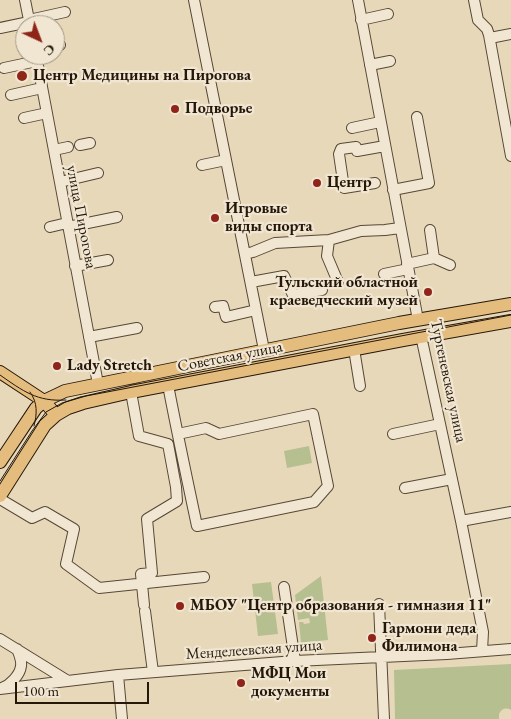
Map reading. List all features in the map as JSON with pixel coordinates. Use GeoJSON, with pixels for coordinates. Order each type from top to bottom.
{"type":"FeatureCollection","features":[{"type":"Feature","properties":{"kind":"main road","name":"Советская улица"},"geometry":{"type":"LineString","coordinates":[[0,462],[32,413],[44,402],[65,391],[264,350],[511,304]]}},
{"type":"Feature","properties":{"kind":"main road","name":"Тургеневская улица"},"geometry":{"type":"LineString","coordinates":[[418,320],[421,336]]}},
{"type":"Feature","properties":{"kind":"main road","name":"Советская улица"},"geometry":{"type":"LineString","coordinates":[[0,498],[45,425],[56,415],[68,408],[131,392],[421,336],[511,321]]}},
{"type":"Feature","properties":{"kind":"main road"},"geometry":{"type":"LineString","coordinates":[[0,372],[44,402],[56,415]]}},
{"type":"Feature","properties":{"kind":"street"},"geometry":{"type":"LineString","coordinates":[[25,0],[28,15]]}},
{"type":"Feature","properties":{"kind":"street"},"geometry":{"type":"LineString","coordinates":[[194,0],[264,350]]}},
{"type":"Feature","properties":{"kind":"street","name":"Тургеневская улица"},"geometry":{"type":"LineString","coordinates":[[358,0],[418,320]]}},
{"type":"Feature","properties":{"kind":"street"},"geometry":{"type":"LineString","coordinates":[[474,0],[478,20],[487,29],[489,37],[511,156]]}},
{"type":"Feature","properties":{"kind":"street"},"geometry":{"type":"LineString","coordinates":[[55,15],[66,12]]}},
{"type":"Feature","properties":{"kind":"street"},"geometry":{"type":"LineString","coordinates":[[361,20],[388,14]]}},
{"type":"Feature","properties":{"kind":"street"},"geometry":{"type":"LineString","coordinates":[[0,28],[15,25]]}},
{"type":"Feature","properties":{"kind":"street"},"geometry":{"type":"LineString","coordinates":[[489,37],[511,34]]}},
{"type":"Feature","properties":{"kind":"street"},"geometry":{"type":"LineString","coordinates":[[370,65],[390,61]]}},
{"type":"Feature","properties":{"kind":"street"},"geometry":{"type":"LineString","coordinates":[[4,68],[15,65]]}},
{"type":"Feature","properties":{"kind":"street","name":"улица Пирогова"},"geometry":{"type":"LineString","coordinates":[[37,65],[98,384]]}},
{"type":"Feature","properties":{"kind":"street"},"geometry":{"type":"LineString","coordinates":[[11,95],[42,88]]}},
{"type":"Feature","properties":{"kind":"street"},"geometry":{"type":"LineString","coordinates":[[20,118],[47,113]]}},
{"type":"Feature","properties":{"kind":"street"},"geometry":{"type":"LineString","coordinates":[[385,146],[357,151],[356,147],[341,149],[339,154],[344,188],[375,183],[392,185],[429,183],[417,117]]}},
{"type":"Feature","properties":{"kind":"street"},"geometry":{"type":"LineString","coordinates":[[352,128],[380,122]]}},
{"type":"Feature","properties":{"kind":"street"},"geometry":{"type":"LineString","coordinates":[[80,145],[90,143]]}},
{"type":"Feature","properties":{"kind":"street"},"geometry":{"type":"LineString","coordinates":[[54,150],[68,148]]}},
{"type":"Feature","properties":{"kind":"street"},"geometry":{"type":"LineString","coordinates":[[202,165],[226,160]]}},
{"type":"Feature","properties":{"kind":"street"},"geometry":{"type":"LineString","coordinates":[[60,182],[98,173]]}},
{"type":"Feature","properties":{"kind":"street"},"geometry":{"type":"LineString","coordinates":[[50,227],[117,217]]}},
{"type":"Feature","properties":{"kind":"street"},"geometry":{"type":"LineString","coordinates":[[245,254],[275,243],[330,240],[362,231],[400,228]]}},
{"type":"Feature","properties":{"kind":"street"},"geometry":{"type":"LineString","coordinates":[[430,230],[434,258]]}},
{"type":"Feature","properties":{"kind":"street"},"geometry":{"type":"LineString","coordinates":[[330,240],[327,256],[338,282]]}},
{"type":"Feature","properties":{"kind":"street"},"geometry":{"type":"LineString","coordinates":[[384,274],[434,258],[450,265]]}},
{"type":"Feature","properties":{"kind":"street"},"geometry":{"type":"LineString","coordinates":[[76,266],[108,260]]}},
{"type":"Feature","properties":{"kind":"street"},"geometry":{"type":"LineString","coordinates":[[251,282],[284,276],[293,295],[322,290]]}},
{"type":"Feature","properties":{"kind":"street"},"geometry":{"type":"LineString","coordinates":[[215,307],[224,306],[226,317],[256,310]]}},
{"type":"Feature","properties":{"kind":"street"},"geometry":{"type":"LineString","coordinates":[[89,337],[136,328]]}},
{"type":"Feature","properties":{"kind":"street","name":"Тургеневская улица"},"geometry":{"type":"LineString","coordinates":[[421,336],[483,632],[482,651]]}},
{"type":"Feature","properties":{"kind":"street"},"geometry":{"type":"LineString","coordinates":[[354,349],[360,386]]}},
{"type":"Feature","properties":{"kind":"street"},"geometry":{"type":"LineString","coordinates":[[168,385],[178,434],[197,526],[314,502],[328,486],[313,414],[219,434],[206,428],[178,434]]}},
{"type":"Feature","properties":{"kind":"street"},"geometry":{"type":"LineString","coordinates":[[131,392],[139,436],[168,444],[176,487],[177,501],[147,519],[152,573],[141,574],[152,672]]}},
{"type":"Feature","properties":{"kind":"street"},"geometry":{"type":"LineString","coordinates":[[393,434],[440,424]]}},
{"type":"Feature","properties":{"kind":"street"},"geometry":{"type":"LineString","coordinates":[[405,488],[452,479]]}},
{"type":"Feature","properties":{"kind":"street"},"geometry":{"type":"LineString","coordinates":[[0,498],[32,518],[45,512],[74,529],[66,564],[99,588],[204,577]]}},
{"type":"Feature","properties":{"kind":"street"},"geometry":{"type":"LineString","coordinates":[[461,522],[491,514],[511,512]]}},
{"type":"Feature","properties":{"kind":"street"},"geometry":{"type":"LineString","coordinates":[[284,586],[295,661]]}},
{"type":"Feature","properties":{"kind":"street"},"geometry":{"type":"LineString","coordinates":[[379,604],[384,719]]}},
{"type":"Feature","properties":{"kind":"street"},"geometry":{"type":"LineString","coordinates":[[0,639],[68,681]]}},
{"type":"Feature","properties":{"kind":"street"},"geometry":{"type":"LineString","coordinates":[[1,689],[14,679],[21,666],[17,649]]}},
{"type":"Feature","properties":{"kind":"street","name":"Менделеевская улица"},"geometry":{"type":"LineString","coordinates":[[1,689],[152,672],[295,661],[511,649]]}},
{"type":"Feature","properties":{"kind":"street"},"geometry":{"type":"LineString","coordinates":[[118,675],[122,719]]}},
{"type":"Feature","properties":{"kind":"green space"},"geometry":{"type":"Polygon","coordinates":[[[309,446],[312,463],[287,468],[284,451],[309,446]]]}},
{"type":"Feature","properties":{"kind":"green space"},"geometry":{"type":"Polygon","coordinates":[[[321,576],[328,640],[301,643],[299,622],[304,624],[310,623],[309,618],[298,620],[295,595],[321,576]]]}},
{"type":"Feature","properties":{"kind":"green space"},"geometry":{"type":"Polygon","coordinates":[[[271,582],[278,634],[258,636],[252,584],[271,582]]]}},
{"type":"Feature","properties":{"kind":"green space"},"geometry":{"type":"Polygon","coordinates":[[[511,664],[511,710],[502,710],[499,714],[499,719],[395,719],[394,670],[511,664]]]}},
{"type":"Feature","properties":{"kind":"tram line"},"geometry":{"type":"LineString","coordinates":[[0,481],[46,412],[62,403],[86,396],[511,315]]}},
{"type":"Feature","properties":{"kind":"tram line"},"geometry":{"type":"LineString","coordinates":[[0,375],[38,397],[66,400]]}},
{"type":"Feature","properties":{"kind":"tram line"},"geometry":{"type":"LineString","coordinates":[[30,392],[36,409],[34,426]]}},
{"type":"Feature","properties":{"kind":"place","name":"Центр Медицины на Пирогова"},"geometry":{"type":"Point","coordinates":[22,76]}},
{"type":"Feature","properties":{"kind":"place","name":"Подворье"},"geometry":{"type":"Point","coordinates":[175,109]}},
{"type":"Feature","properties":{"kind":"place","name":"Центр"},"geometry":{"type":"Point","coordinates":[317,183]}},
{"type":"Feature","properties":{"kind":"place","name":"Игровые виды спорта"},"geometry":{"type":"Point","coordinates":[215,218]}},
{"type":"Feature","properties":{"kind":"place","name":"Тульский областной краеведческий музей"},"geometry":{"type":"Point","coordinates":[428,292]}},
{"type":"Feature","properties":{"kind":"place","name":"Lady Stretch"},"geometry":{"type":"Point","coordinates":[57,366]}},
{"type":"Feature","properties":{"kind":"place","name":"МБОУ \"Центр образования - гимназия 11\""},"geometry":{"type":"Point","coordinates":[180,606]}},
{"type":"Feature","properties":{"kind":"place","name":"Гармони деда Филимона"},"geometry":{"type":"Point","coordinates":[372,638]}},
{"type":"Feature","properties":{"kind":"place","name":"МФЦ Мои документы"},"geometry":{"type":"Point","coordinates":[241,683]}}]}
